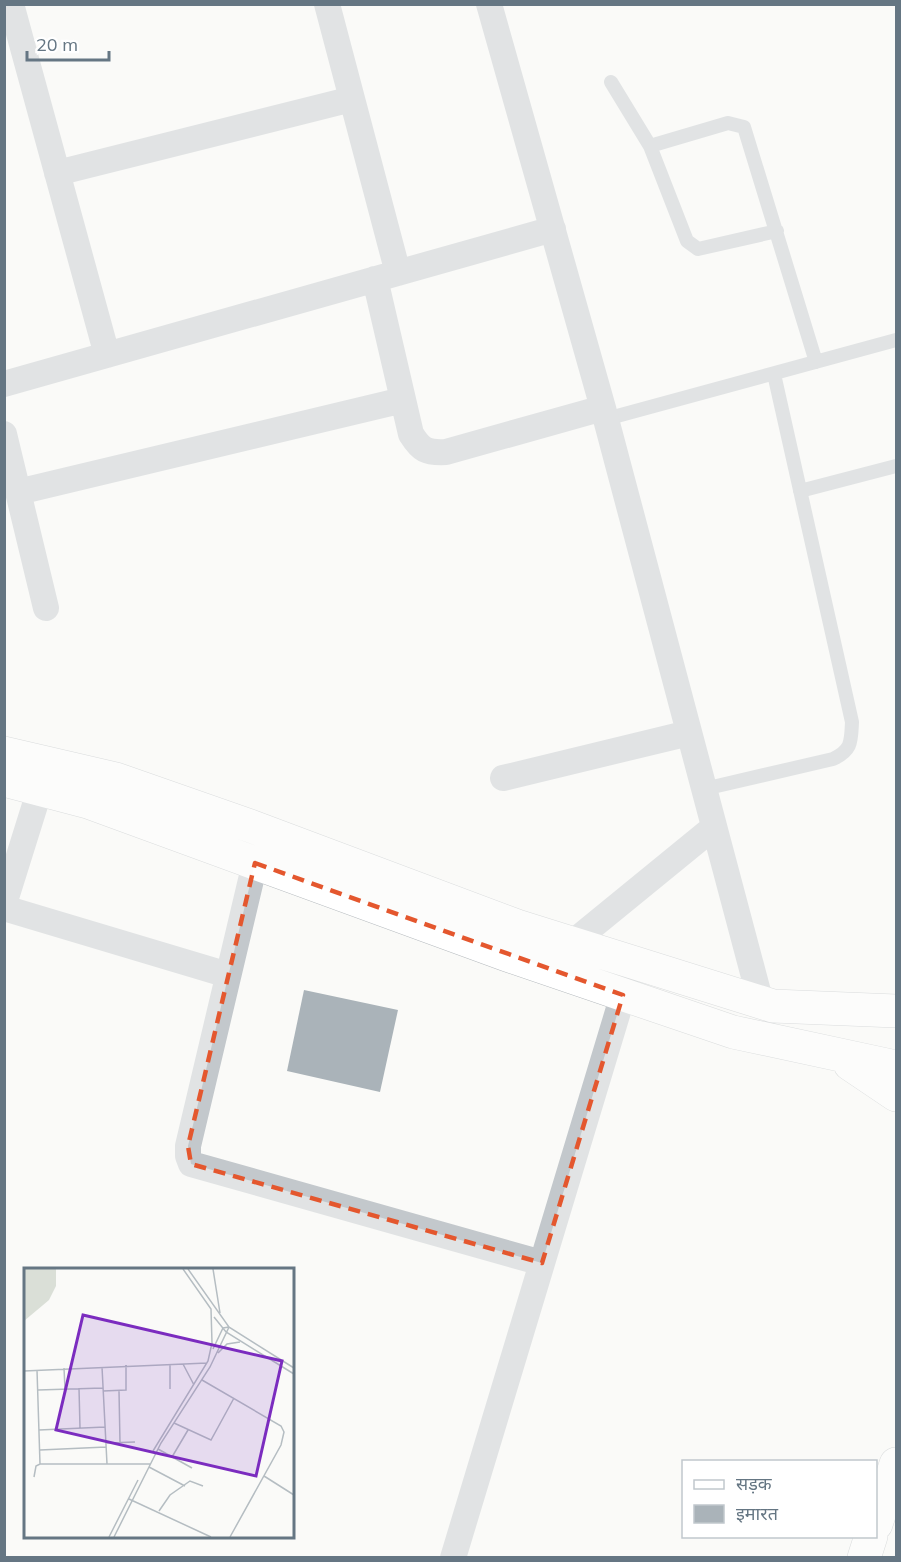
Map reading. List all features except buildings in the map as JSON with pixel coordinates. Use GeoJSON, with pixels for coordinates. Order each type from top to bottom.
{"type":"FeatureCollection","features":[{"type":"Feature","properties":{"kind":"main road"},"geometry":{"type":"LineString","coordinates":[[4,753],[116,778],[517,926],[767,1004],[897,1033]]}},
{"type":"Feature","properties":{"kind":"main road"},"geometry":{"type":"LineString","coordinates":[[4,780],[88,802],[507,955],[733,1032],[897,1067]]}},
{"type":"Feature","properties":{"kind":"main road"},"geometry":{"type":"LineString","coordinates":[[767,1004],[897,1011]]}},
{"type":"Feature","properties":{"kind":"main road"},"geometry":{"type":"LineString","coordinates":[[832,1053],[897,1095]]}},
{"type":"Feature","properties":{"kind":"main road"},"geometry":{"type":"LineString","coordinates":[[877,1521],[897,1464]]}},
{"type":"Feature","properties":{"kind":"main road"},"geometry":{"type":"LineString","coordinates":[[864,1557],[870,1538]]}},
{"type":"Feature","properties":{"kind":"street"},"geometry":{"type":"LineString","coordinates":[[11,4],[107,355]]}},
{"type":"Feature","properties":{"kind":"street"},"geometry":{"type":"LineString","coordinates":[[327,4],[352,99],[387,276],[403,400],[411,434],[419,447],[432,453],[446,452],[605,414]]}},
{"type":"Feature","properties":{"kind":"street"},"geometry":{"type":"LineString","coordinates":[[489,4],[605,414],[714,827],[767,1004]]}},
{"type":"Feature","properties":{"kind":"street"},"geometry":{"type":"LineString","coordinates":[[57,173],[352,99]]}},
{"type":"Feature","properties":{"kind":"street"},"geometry":{"type":"LineString","coordinates":[[4,384],[553,230]]}},
{"type":"Feature","properties":{"kind":"street"},"geometry":{"type":"LineString","coordinates":[[18,492],[403,400]]}},
{"type":"Feature","properties":{"kind":"street"},"geometry":{"type":"LineString","coordinates":[[4,434],[46,608]]}},
{"type":"Feature","properties":{"kind":"street"},"geometry":{"type":"LineString","coordinates":[[503,778],[689,733]]}},
{"type":"Feature","properties":{"kind":"street"},"geometry":{"type":"LineString","coordinates":[[40,789],[4,906],[228,975]]}},
{"type":"Feature","properties":{"kind":"street"},"geometry":{"type":"LineString","coordinates":[[572,943],[714,827]]}},
{"type":"Feature","properties":{"kind":"street"},"geometry":{"type":"LineString","coordinates":[[255,863],[188,1146],[191,1164],[542,1263]]}},
{"type":"Feature","properties":{"kind":"street"},"geometry":{"type":"LineString","coordinates":[[453,1557],[624,995]]}},
{"type":"Feature","properties":{"kind":"lane"},"geometry":{"type":"LineString","coordinates":[[611,82],[651,146],[687,241],[692,246],[698,249],[777,231]]}},
{"type":"Feature","properties":{"kind":"lane"},"geometry":{"type":"LineString","coordinates":[[651,146],[728,123],[744,127],[816,362]]}},
{"type":"Feature","properties":{"kind":"lane"},"geometry":{"type":"LineString","coordinates":[[605,414],[774,374],[897,340]]}},
{"type":"Feature","properties":{"kind":"lane"},"geometry":{"type":"LineString","coordinates":[[704,789],[833,759],[844,754],[851,742],[852,722],[774,374]]}},
{"type":"Feature","properties":{"kind":"lane"},"geometry":{"type":"LineString","coordinates":[[800,490],[897,466]]}},
{"type":"Feature","properties":{"kind":"highlighted area"},"geometry":{"type":"Polygon","coordinates":[[[255,863],[623,995],[542,1263],[191,1164],[188,1146],[255,863]]]}}]}
